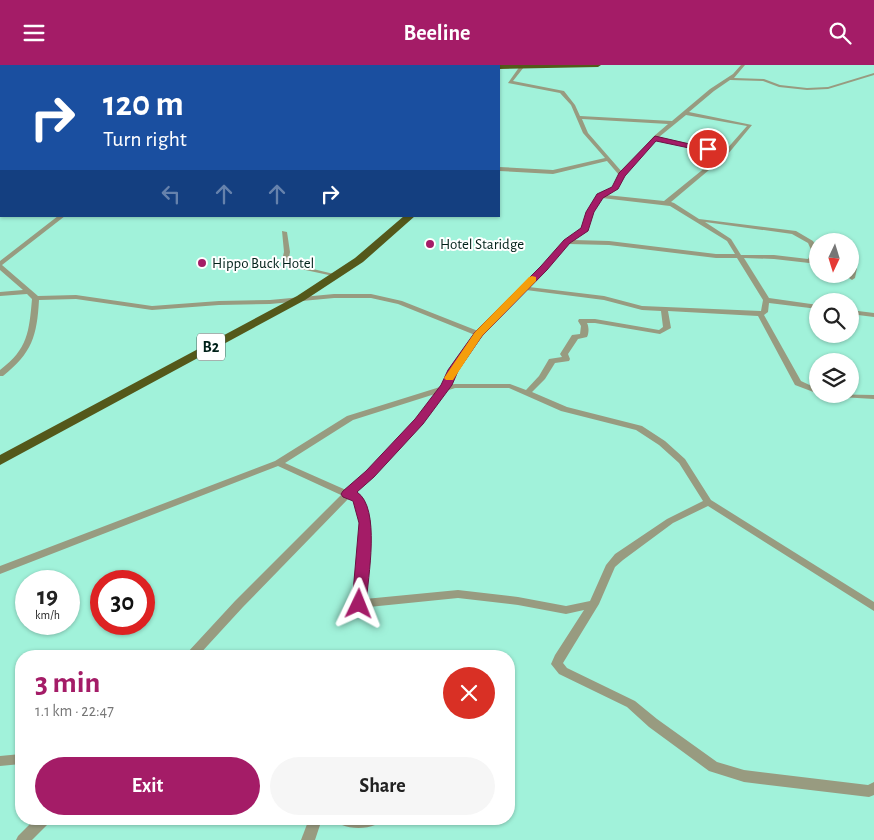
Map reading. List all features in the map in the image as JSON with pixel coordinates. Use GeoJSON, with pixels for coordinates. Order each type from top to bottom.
{"type":"FeatureCollection","features":[{"type":"Feature","properties":{"kind":"highway"},"geometry":{"type":"LineString","coordinates":[[500,67],[598,65]]}},
{"type":"Feature","properties":{"kind":"highway","name":"B2"},"geometry":{"type":"LineString","coordinates":[[0,461],[301,298],[378,246],[409,217]]}},
{"type":"Feature","properties":{"kind":"street"},"geometry":{"type":"LineString","coordinates":[[197,650],[239,604],[347,494],[370,474],[419,421],[444,389],[453,370],[479,334],[567,242],[585,229],[590,212],[600,196],[615,188],[622,175],[655,138],[712,90],[729,79],[743,65]]}},
{"type":"Feature","properties":{"kind":"street"},"geometry":{"type":"LineString","coordinates":[[522,67],[510,82],[562,92],[574,105],[586,133],[622,175]]}},
{"type":"Feature","properties":{"kind":"street"},"geometry":{"type":"LineString","coordinates":[[729,79],[764,79],[778,86],[807,89],[828,88],[874,74]]}},
{"type":"Feature","properties":{"kind":"street"},"geometry":{"type":"LineString","coordinates":[[666,203],[726,153],[750,125],[686,113]]}},
{"type":"Feature","properties":{"kind":"street"},"geometry":{"type":"LineString","coordinates":[[579,117],[674,123]]}},
{"type":"Feature","properties":{"kind":"street"},"geometry":{"type":"LineString","coordinates":[[655,138],[726,153]]}},
{"type":"Feature","properties":{"kind":"street"},"geometry":{"type":"LineString","coordinates":[[500,169],[553,172],[608,159]]}},
{"type":"Feature","properties":{"kind":"street"},"geometry":{"type":"LineString","coordinates":[[523,288],[604,298],[642,308],[664,310],[760,314],[766,308],[766,301],[751,272],[730,240],[677,206],[666,203],[600,196]]}},
{"type":"Feature","properties":{"kind":"street"},"geometry":{"type":"LineString","coordinates":[[61,217],[0,265],[36,298],[76,297],[152,308],[219,303],[270,303],[301,298],[334,296],[371,296],[394,300],[479,334]]}},
{"type":"Feature","properties":{"kind":"street"},"geometry":{"type":"LineString","coordinates":[[698,220],[794,232],[809,241]]}},
{"type":"Feature","properties":{"kind":"street"},"geometry":{"type":"LineString","coordinates":[[284,232],[287,252],[284,264],[336,276]]}},
{"type":"Feature","properties":{"kind":"street"},"geometry":{"type":"LineString","coordinates":[[567,242],[609,243],[716,256],[774,257],[809,261]]}},
{"type":"Feature","properties":{"kind":"street"},"geometry":{"type":"LineString","coordinates":[[0,294],[29,293]]}},
{"type":"Feature","properties":{"kind":"street"},"geometry":{"type":"LineString","coordinates":[[0,374],[16,363],[25,351],[35,314],[36,298]]}},
{"type":"Feature","properties":{"kind":"street"},"geometry":{"type":"LineString","coordinates":[[766,301],[809,306]]}},
{"type":"Feature","properties":{"kind":"street"},"geometry":{"type":"LineString","coordinates":[[527,393],[542,377],[552,361],[566,359],[564,354],[575,337],[584,335],[586,325],[582,321],[595,321],[660,332],[667,328],[664,310]]}},
{"type":"Feature","properties":{"kind":"street"},"geometry":{"type":"LineString","coordinates":[[859,313],[874,315]]}},
{"type":"Feature","properties":{"kind":"street"},"geometry":{"type":"LineString","coordinates":[[760,314],[798,383],[809,388]]}},
{"type":"Feature","properties":{"kind":"street"},"geometry":{"type":"LineString","coordinates":[[0,570],[278,463],[350,418],[455,386],[510,387],[564,409],[639,427],[662,443],[682,461],[708,502],[874,607]]}},
{"type":"Feature","properties":{"kind":"street"},"geometry":{"type":"LineString","coordinates":[[859,396],[874,397]]}},
{"type":"Feature","properties":{"kind":"street"},"geometry":{"type":"LineString","coordinates":[[278,463],[353,495],[358,499],[366,523],[359,604],[458,594],[518,601],[566,610],[594,604]]}},
{"type":"Feature","properties":{"kind":"street"},"geometry":{"type":"LineString","coordinates":[[708,502],[670,521],[619,557],[611,565],[594,604],[557,664],[562,671],[631,704],[653,723],[714,767],[744,777],[869,791],[874,788]]}},
{"type":"Feature","properties":{"kind":"street"},"geometry":{"type":"LineString","coordinates":[[0,761],[15,760]]}},
{"type":"Feature","properties":{"kind":"street"},"geometry":{"type":"LineString","coordinates":[[23,840],[38,825]]}},
{"type":"Feature","properties":{"kind":"street"},"geometry":{"type":"LineString","coordinates":[[308,840],[313,825]]}},
{"type":"Feature","properties":{"kind":"slow traffic"},"geometry":{"type":"LineString","coordinates":[[449,378],[479,334],[532,279]]}},
{"type":"Feature","properties":{"kind":"place","name":"Hotel Staridge"},"geometry":{"type":"Point","coordinates":[430,244]}},
{"type":"Feature","properties":{"kind":"place","name":"Hippo Buck Hotel"},"geometry":{"type":"Point","coordinates":[202,263]}},
{"type":"Feature","properties":{"kind":"route"},"geometry":{"type":"LineString","coordinates":[[359,604],[366,523],[358,499],[353,495],[347,494],[370,474],[419,421],[446,385],[453,370],[479,334],[567,242],[585,229],[590,212],[600,196],[615,188],[622,175],[655,138],[708,149]]}}]}
